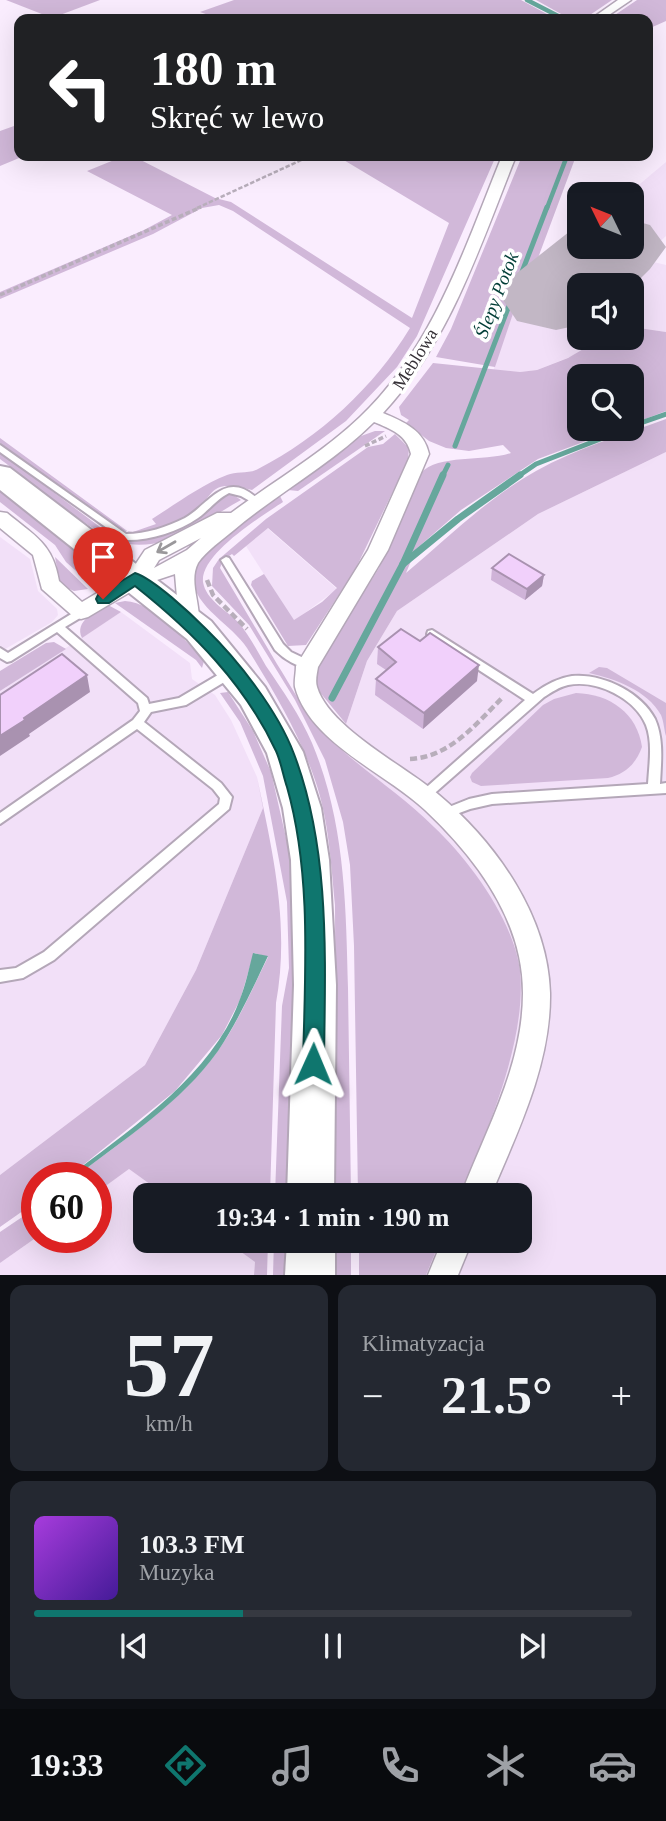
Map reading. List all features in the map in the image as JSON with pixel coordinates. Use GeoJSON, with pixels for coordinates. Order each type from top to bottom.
{"type":"FeatureCollection","features":[{"type":"Feature","properties":{"kind":"main road"},"geometry":{"type":"LineString","coordinates":[[0,475],[190,621],[253,695],[285,752],[302,808],[310,860],[315,985],[311,1183]]}},
{"type":"Feature","properties":{"kind":"main road"},"geometry":{"type":"LineString","coordinates":[[310,1275],[311,1253]]}},
{"type":"Feature","properties":{"kind":"street"},"geometry":{"type":"LineString","coordinates":[[604,14],[625,0]]}},
{"type":"Feature","properties":{"kind":"street","name":"Meblowa"},"geometry":{"type":"LineString","coordinates":[[135,579],[152,555],[252,503],[323,456],[372,415],[405,378],[436,328],[507,161]]}},
{"type":"Feature","properties":{"kind":"street"},"geometry":{"type":"LineString","coordinates":[[372,415],[411,434],[420,453],[378,551],[303,676],[305,689],[329,722],[364,753],[424,796],[443,814],[508,895],[529,939],[535,971],[536,1021],[521,1087],[481,1183]]}},
{"type":"Feature","properties":{"kind":"street","name":"Meblowa"},"geometry":{"type":"LineString","coordinates":[[135,579],[161,573],[194,555],[252,503]]}},
{"type":"Feature","properties":{"kind":"street"},"geometry":{"type":"LineString","coordinates":[[0,519],[41,551],[46,561],[49,584],[81,612],[135,579]]}},
{"type":"Feature","properties":{"kind":"street"},"geometry":{"type":"LineString","coordinates":[[190,621],[184,578],[194,555]]}},
{"type":"Feature","properties":{"kind":"street"},"geometry":{"type":"LineString","coordinates":[[443,1275],[452,1253]]}},
{"type":"Feature","properties":{"kind":"lane"},"geometry":{"type":"LineString","coordinates":[[0,448],[127,538],[186,520],[198,514],[212,498],[225,490],[240,491],[252,503]]}},
{"type":"Feature","properties":{"kind":"lane"},"geometry":{"type":"LineString","coordinates":[[226,560],[281,650],[308,665]]}},
{"type":"Feature","properties":{"kind":"lane"},"geometry":{"type":"LineString","coordinates":[[2,657],[81,612]]}},
{"type":"Feature","properties":{"kind":"lane"},"geometry":{"type":"LineString","coordinates":[[0,819],[137,723],[143,718],[146,709],[143,701],[58,627]]}},
{"type":"Feature","properties":{"kind":"lane"},"geometry":{"type":"LineString","coordinates":[[432,634],[534,700]]}},
{"type":"Feature","properties":{"kind":"lane"},"geometry":{"type":"LineString","coordinates":[[146,709],[176,705],[234,670]]}},
{"type":"Feature","properties":{"kind":"lane"},"geometry":{"type":"LineString","coordinates":[[424,796],[534,700],[560,683],[584,680],[606,685],[646,711],[655,729],[660,788],[492,799],[443,814]]}},
{"type":"Feature","properties":{"kind":"lane"},"geometry":{"type":"LineString","coordinates":[[0,976],[18,974],[49,956],[225,806],[226,797],[217,786],[137,723]]}},
{"type":"Feature","properties":{"kind":"path"},"geometry":{"type":"LineString","coordinates":[[0,295],[146,233],[188,210],[211,203],[299,161]]}},
{"type":"Feature","properties":{"kind":"path"},"geometry":{"type":"LineString","coordinates":[[362,448],[391,432]]}},
{"type":"Feature","properties":{"kind":"path"},"geometry":{"type":"LineString","coordinates":[[208,570],[208,583],[213,595],[249,631]]}},
{"type":"Feature","properties":{"kind":"path"},"geometry":{"type":"LineString","coordinates":[[400,757],[419,760],[436,757],[502,698]]}},
{"type":"Feature","properties":{"kind":"shaded area"},"geometry":{"type":"Polygon","coordinates":[[[6,0],[100,0],[63,14],[42,14],[6,0]]]}},
{"type":"Feature","properties":{"kind":"shaded area"},"geometry":{"type":"Polygon","coordinates":[[[234,0],[521,0],[547,14],[206,14],[200,12],[234,0]]]}},
{"type":"Feature","properties":{"kind":"shaded area"},"geometry":{"type":"Polygon","coordinates":[[[536,0],[612,0],[591,14],[561,14],[536,0]]]}},
{"type":"Feature","properties":{"kind":"shaded area"},"geometry":{"type":"Polygon","coordinates":[[[637,0],[666,0],[666,21],[653,27],[653,14],[616,14],[637,0]]]}},
{"type":"Feature","properties":{"kind":"shaded area"},"geometry":{"type":"Polygon","coordinates":[[[14,126],[14,160],[0,166],[0,131],[14,126]]]}},
{"type":"Feature","properties":{"kind":"shaded area"},"geometry":{"type":"Polygon","coordinates":[[[112,161],[143,161],[215,198],[231,202],[412,318],[449,223],[345,161],[494,161],[417,336],[397,367],[346,421],[252,490],[220,487],[185,518],[138,533],[133,532],[156,524],[152,519],[208,484],[231,474],[258,469],[303,442],[344,409],[362,390],[396,350],[410,328],[233,211],[219,205],[202,208],[153,234],[0,299],[0,292],[144,230],[172,215],[87,171],[112,161]]]}},
{"type":"Feature","properties":{"kind":"shaded area"},"geometry":{"type":"Polygon","coordinates":[[[520,161],[574,161],[532,274],[524,281],[495,367],[436,357],[451,329],[520,161]]]}},
{"type":"Feature","properties":{"kind":"shaded area"},"geometry":{"type":"Polygon","coordinates":[[[666,162],[666,236],[644,256],[644,182],[666,162]]]}},
{"type":"Feature","properties":{"kind":"shaded area"},"geometry":{"type":"Polygon","coordinates":[[[567,245],[567,259],[641,259],[666,265],[666,332],[644,329],[644,273],[567,273],[567,350],[584,350],[537,370],[493,371],[524,281],[567,245]]]}},
{"type":"Feature","properties":{"kind":"shaded area"},"geometry":{"type":"Polygon","coordinates":[[[644,329],[666,332],[666,411],[644,419],[644,364],[567,364],[567,441],[586,441],[538,459],[461,510],[416,549],[406,573],[501,494],[567,455],[603,441],[644,441],[644,427],[666,419],[666,452],[538,514],[397,611],[367,661],[346,724],[313,684],[318,665],[379,568],[421,473],[439,463],[511,453],[503,445],[469,451],[446,448],[429,441],[406,423],[409,420],[401,415],[399,407],[433,363],[520,372],[537,370],[582,350],[644,350],[644,329]]]}},
{"type":"Feature","properties":{"kind":"shaded area"},"geometry":{"type":"Polygon","coordinates":[[[385,431],[298,491],[288,490],[361,436],[385,431]]]}},
{"type":"Feature","properties":{"kind":"shaded area"},"geometry":{"type":"Polygon","coordinates":[[[395,434],[409,448],[408,460],[355,570],[306,645],[288,646],[251,585],[252,581],[264,574],[294,620],[322,602],[337,588],[268,528],[234,556],[232,554],[223,560],[220,568],[297,698],[321,730],[448,841],[488,893],[509,932],[520,971],[521,998],[517,1026],[503,1085],[465,1183],[358,1183],[354,946],[350,865],[343,822],[325,760],[295,700],[249,625],[212,586],[213,568],[219,559],[266,519],[368,447],[383,444],[395,434]]]}},
{"type":"Feature","properties":{"kind":"shaded area"},"geometry":{"type":"Polygon","coordinates":[[[0,438],[127,531],[121,530],[0,443],[0,438]]]}},
{"type":"Feature","properties":{"kind":"shaded area"},"geometry":{"type":"Polygon","coordinates":[[[0,452],[116,539],[136,540],[160,535],[193,521],[227,495],[232,494],[241,500],[195,528],[166,541],[129,544],[115,540],[99,532],[63,508],[0,459],[0,452]]]}},
{"type":"Feature","properties":{"kind":"shaded area"},"geometry":{"type":"Polygon","coordinates":[[[666,452],[666,1275],[375,1275],[374,1253],[532,1253],[532,1183],[373,1183],[367,947],[338,748],[367,661],[397,611],[538,514],[666,452]]]}},
{"type":"Feature","properties":{"kind":"shaded area"},"geometry":{"type":"Polygon","coordinates":[[[0,491],[98,566],[100,576],[93,586],[66,562],[55,545],[0,502],[0,491]]]}},
{"type":"Feature","properties":{"kind":"shaded area"},"geometry":{"type":"Polygon","coordinates":[[[280,496],[283,502],[221,548],[205,571],[203,582],[212,599],[245,631],[297,713],[312,743],[331,803],[342,864],[346,925],[351,1183],[336,1183],[335,905],[329,842],[320,795],[309,763],[285,712],[247,648],[204,604],[194,584],[198,563],[231,530],[280,496]]]}},
{"type":"Feature","properties":{"kind":"shaded area"},"geometry":{"type":"Polygon","coordinates":[[[267,528],[337,589],[294,621],[246,546],[267,528]]]}},
{"type":"Feature","properties":{"kind":"shaded area"},"geometry":{"type":"Polygon","coordinates":[[[0,537],[30,559],[38,591],[57,609],[58,615],[52,622],[0,652],[0,537]]]}},
{"type":"Feature","properties":{"kind":"shaded area"},"geometry":{"type":"Polygon","coordinates":[[[55,557],[88,589],[74,591],[60,585],[55,557]]]}},
{"type":"Feature","properties":{"kind":"shaded area"},"geometry":{"type":"Polygon","coordinates":[[[125,601],[148,608],[169,624],[204,661],[202,668],[196,660],[115,603],[125,601]]]}},
{"type":"Feature","properties":{"kind":"shaded area"},"geometry":{"type":"Polygon","coordinates":[[[108,605],[121,612],[82,638],[80,632],[83,622],[108,605]]]}},
{"type":"Feature","properties":{"kind":"shaded area"},"geometry":{"type":"Polygon","coordinates":[[[121,612],[190,663],[192,679],[215,695],[231,720],[257,777],[263,808],[196,970],[145,1065],[0,1175],[0,691],[121,612]]]}},
{"type":"Feature","properties":{"kind":"shaded area"},"geometry":{"type":"Polygon","coordinates":[[[54,642],[66,649],[0,691],[0,671],[46,643],[54,642]]]}},
{"type":"Feature","properties":{"kind":"shaded area"},"geometry":{"type":"Polygon","coordinates":[[[599,667],[607,668],[666,703],[666,736],[661,715],[655,706],[629,687],[589,673],[599,667]]]}},
{"type":"Feature","properties":{"kind":"shaded area"},"geometry":{"type":"Polygon","coordinates":[[[228,692],[253,731],[271,772],[289,851],[294,954],[290,1183],[275,1183],[282,1006],[289,968],[287,902],[263,776],[240,722],[220,693],[228,692]]]}},
{"type":"Feature","properties":{"kind":"shaded area"},"geometry":{"type":"Polygon","coordinates":[[[576,693],[600,697],[628,715],[642,747],[629,767],[608,778],[481,786],[472,782],[472,773],[543,705],[576,693]]]}},
{"type":"Feature","properties":{"kind":"shaded area"},"geometry":{"type":"Polygon","coordinates":[[[257,777],[274,862],[278,890],[281,946],[276,1003],[270,1183],[148,1183],[129,1169],[112,1181],[112,1162],[95,1162],[186,1088],[217,1052],[238,1018],[268,957],[254,953],[240,1000],[222,1035],[175,1091],[87,1162],[21,1162],[21,1212],[0,1227],[0,1175],[145,1065],[196,970],[263,808],[257,777]]]}},
{"type":"Feature","properties":{"kind":"shaded area"},"geometry":{"type":"Polygon","coordinates":[[[253,953],[268,956],[232,1028],[203,1070],[151,1119],[95,1162],[88,1162],[141,1121],[189,1077],[227,1027],[246,982],[253,953]]]}},
{"type":"Feature","properties":{"kind":"shaded area"},"geometry":{"type":"Polygon","coordinates":[[[129,1169],[148,1183],[133,1183],[133,1253],[243,1253],[255,1262],[254,1275],[0,1275],[0,1263],[21,1248],[21,1253],[112,1253],[112,1181],[129,1169]]]}},
{"type":"Feature","properties":{"kind":"shaded area"},"geometry":{"type":"Polygon","coordinates":[[[21,1218],[21,1248],[0,1263],[0,1232],[21,1218]]]}},
{"type":"Feature","properties":{"kind":"shaded area"},"geometry":{"type":"Polygon","coordinates":[[[243,1253],[268,1253],[267,1275],[254,1275],[255,1262],[243,1253]]]}},
{"type":"Feature","properties":{"kind":"shaded area"},"geometry":{"type":"Polygon","coordinates":[[[274,1253],[290,1253],[289,1275],[273,1275],[274,1253]]]}},
{"type":"Feature","properties":{"kind":"shaded area"},"geometry":{"type":"Polygon","coordinates":[[[336,1253],[351,1253],[351,1275],[337,1275],[336,1253]]]}},
{"type":"Feature","properties":{"kind":"shaded area"},"geometry":{"type":"Polygon","coordinates":[[[359,1253],[435,1253],[426,1275],[359,1275],[359,1253]]]}},
{"type":"Feature","properties":{"kind":"building"},"geometry":{"type":"Polygon","coordinates":[[[509,554],[544,575],[527,589],[492,568],[509,554]]]}},
{"type":"Feature","properties":{"kind":"building"},"geometry":{"type":"Polygon","coordinates":[[[401,629],[420,641],[430,633],[479,665],[424,713],[376,679],[396,662],[378,647],[401,629]]]}},
{"type":"Feature","properties":{"kind":"building"},"geometry":{"type":"Polygon","coordinates":[[[62,654],[87,675],[0,736],[0,695],[62,654]]]}},
{"type":"Feature","properties":{"kind":"waterway","name":"Ślepy Potok"},"geometry":{"type":"LineString","coordinates":[[527,0],[554,14]]}},
{"type":"Feature","properties":{"kind":"waterway","name":"Ślepy Potok"},"geometry":{"type":"LineString","coordinates":[[547,208],[565,161]]}},
{"type":"Feature","properties":{"kind":"waterway","name":"Ślepy Potok"},"geometry":{"type":"LineString","coordinates":[[455,446],[547,207]]}},
{"type":"Feature","properties":{"kind":"waterway"},"geometry":{"type":"LineString","coordinates":[[644,422],[666,414]]}},
{"type":"Feature","properties":{"kind":"waterway"},"geometry":{"type":"LineString","coordinates":[[517,477],[536,464],[595,441]]}},
{"type":"Feature","properties":{"kind":"waterway","name":"Ślepy Potok"},"geometry":{"type":"LineString","coordinates":[[443,475],[448,465]]}},
{"type":"Feature","properties":{"kind":"waterway","name":"Ślepy Potok"},"geometry":{"type":"LineString","coordinates":[[403,564],[443,475]]}},
{"type":"Feature","properties":{"kind":"waterway"},"geometry":{"type":"LineString","coordinates":[[403,564],[458,519],[520,475]]}},
{"type":"Feature","properties":{"kind":"waterway","name":"Ślepy Potok"},"geometry":{"type":"LineString","coordinates":[[332,698],[403,564]]}},
{"type":"Feature","properties":{"kind":"runway"},"geometry":{"type":"LineString","coordinates":[[556,297],[599,259]]}},
{"type":"Feature","properties":{"kind":"route"},"geometry":{"type":"LineString","coordinates":[[103,599],[135,579],[183,616],[216,649],[253,695],[285,752],[302,808],[310,860],[315,985],[313,1064]]}}]}
